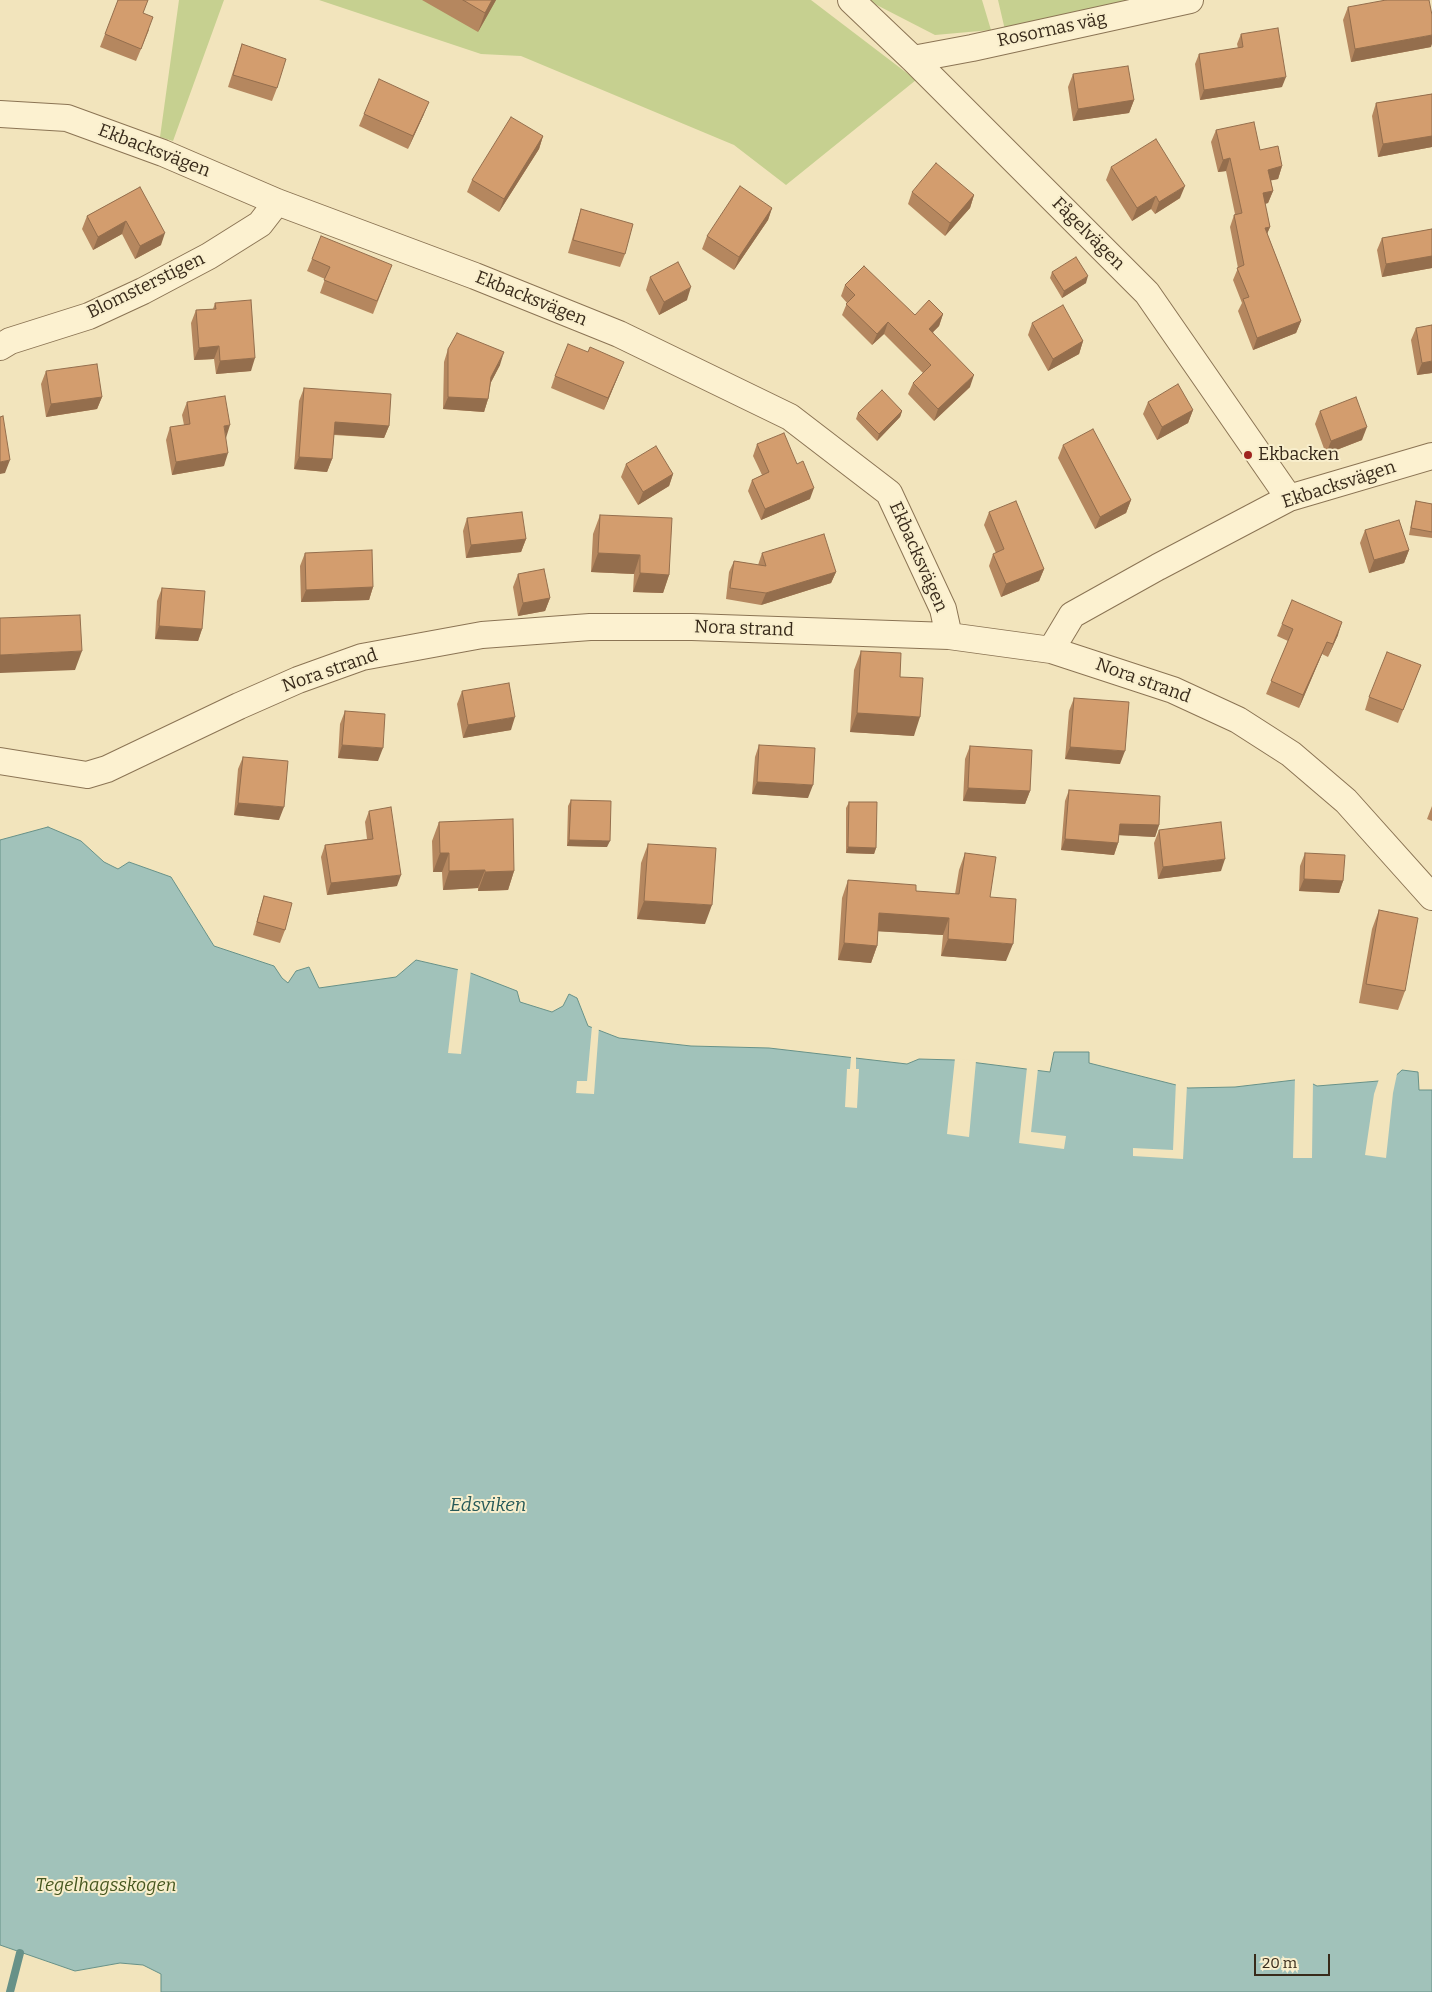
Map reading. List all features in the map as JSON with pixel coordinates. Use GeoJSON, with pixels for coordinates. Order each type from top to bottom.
{"type":"FeatureCollection","features":[{"type":"Feature","properties":{"kind":"street","name":"Fågelvägen"},"geometry":{"type":"LineString","coordinates":[[851,0],[913,59],[1147,293],[1289,498]]}},
{"type":"Feature","properties":{"kind":"street","name":"Rosornas väg"},"geometry":{"type":"LineString","coordinates":[[913,59],[1190,0]]}},
{"type":"Feature","properties":{"kind":"street","name":"Ekbacksvägen"},"geometry":{"type":"LineString","coordinates":[[0,114],[67,118],[163,153],[277,202],[466,273],[619,334],[790,417],[889,493],[943,609],[949,636]]}},
{"type":"Feature","properties":{"kind":"street","name":"Blomsterstigen"},"geometry":{"type":"LineString","coordinates":[[0,347],[10,341],[89,316],[143,291],[209,256],[260,224],[277,202]]}},
{"type":"Feature","properties":{"kind":"street","name":"Ekbacksvägen"},"geometry":{"type":"LineString","coordinates":[[1051,650],[1072,615],[1289,498],[1432,456]]}},
{"type":"Feature","properties":{"kind":"street","name":"Nora strand"},"geometry":{"type":"LineString","coordinates":[[0,761],[87,775],[107,769],[298,680],[354,660],[482,635],[590,627],[664,627],[949,636],[1051,650],[1173,690],[1238,720],[1290,754],[1346,801],[1432,897]]}},
{"type":"Feature","properties":{"kind":"green space"},"geometry":{"type":"Polygon","coordinates":[[[179,0],[224,0],[173,141],[160,137],[179,0]]]}},
{"type":"Feature","properties":{"kind":"green space"},"geometry":{"type":"Polygon","coordinates":[[[319,0],[811,0],[916,80],[786,185],[734,145],[521,56],[481,54],[319,0]]]}},
{"type":"Feature","properties":{"kind":"green space"},"geometry":{"type":"Polygon","coordinates":[[[867,0],[982,0],[991,30],[935,35],[867,0]]]}},
{"type":"Feature","properties":{"kind":"green space"},"geometry":{"type":"Polygon","coordinates":[[[998,0],[1146,0],[1005,30],[998,0]]]}},
{"type":"Feature","properties":{"kind":"water","name":"Edsviken"},"geometry":{"type":"Polygon","coordinates":[[[48,827],[81,841],[104,862],[118,869],[129,862],[171,877],[214,946],[274,966],[288,983],[296,971],[309,967],[319,988],[396,977],[416,960],[468,972],[517,991],[520,1002],[552,1012],[563,1006],[569,994],[577,998],[588,1026],[619,1038],[691,1046],[769,1048],[907,1064],[919,1059],[955,1060],[1050,1072],[1054,1052],[1089,1052],[1089,1063],[1188,1088],[1235,1087],[1303,1079],[1317,1086],[1391,1080],[1402,1070],[1418,1072],[1419,1090],[1432,1090],[1432,1992],[161,1992],[161,1974],[143,1965],[120,1963],[75,1971],[0,1945],[0,840],[48,827]]]}},
{"type":"Feature","properties":{"kind":"pier"},"geometry":{"type":"Polygon","coordinates":[[[458,968],[471,970],[461,1054],[448,1053],[458,968]]]}},
{"type":"Feature","properties":{"kind":"pier"},"geometry":{"type":"Polygon","coordinates":[[[592,1026],[599,1027],[594,1094],[576,1093],[577,1081],[587,1081],[592,1026]]]}},
{"type":"Feature","properties":{"kind":"pier"},"geometry":{"type":"Polygon","coordinates":[[[851,1057],[856,1057],[856,1069],[859,1069],[857,1108],[845,1107],[847,1069],[850,1069],[851,1057]]]}},
{"type":"Feature","properties":{"kind":"pier"},"geometry":{"type":"Polygon","coordinates":[[[955,1058],[976,1061],[969,1137],[947,1134],[955,1058]]]}},
{"type":"Feature","properties":{"kind":"pier"},"geometry":{"type":"Polygon","coordinates":[[[1027,1067],[1038,1068],[1031,1132],[1066,1136],[1064,1149],[1019,1143],[1027,1067]]]}},
{"type":"Feature","properties":{"kind":"pier"},"geometry":{"type":"Polygon","coordinates":[[[1396,1073],[1386,1158],[1365,1155],[1374,1094],[1379,1079],[1390,1078],[1396,1073]]]}},
{"type":"Feature","properties":{"kind":"pier"},"geometry":{"type":"Polygon","coordinates":[[[1295,1077],[1303,1077],[1313,1081],[1312,1158],[1293,1158],[1295,1077]]]}},
{"type":"Feature","properties":{"kind":"pier"},"geometry":{"type":"Polygon","coordinates":[[[1176,1081],[1187,1085],[1183,1159],[1133,1156],[1133,1148],[1173,1150],[1176,1081]]]}},
{"type":"Feature","properties":{"kind":"building"},"geometry":{"type":"Polygon","coordinates":[[[118,0],[148,0],[143,13],[153,17],[141,49],[105,34],[118,0]]]}},
{"type":"Feature","properties":{"kind":"building"},"geometry":{"type":"Polygon","coordinates":[[[463,0],[492,0],[485,13],[463,0]]]}},
{"type":"Feature","properties":{"kind":"building"},"geometry":{"type":"Polygon","coordinates":[[[1386,0],[1429,0],[1432,15],[1432,35],[1355,49],[1348,7],[1386,0]]]}},
{"type":"Feature","properties":{"kind":"building"},"geometry":{"type":"Polygon","coordinates":[[[1278,28],[1286,77],[1204,90],[1199,54],[1243,47],[1241,34],[1278,28]]]}},
{"type":"Feature","properties":{"kind":"building"},"geometry":{"type":"Polygon","coordinates":[[[242,44],[286,59],[277,88],[233,75],[242,44]]]}},
{"type":"Feature","properties":{"kind":"building"},"geometry":{"type":"Polygon","coordinates":[[[1128,66],[1134,100],[1078,109],[1073,74],[1128,66]]]}},
{"type":"Feature","properties":{"kind":"building"},"geometry":{"type":"Polygon","coordinates":[[[379,79],[429,102],[413,136],[364,114],[379,79]]]}},
{"type":"Feature","properties":{"kind":"building"},"geometry":{"type":"Polygon","coordinates":[[[1432,94],[1432,136],[1383,144],[1376,103],[1432,94]]]}},
{"type":"Feature","properties":{"kind":"building"},"geometry":{"type":"Polygon","coordinates":[[[511,117],[543,136],[504,199],[472,180],[511,117]]]}},
{"type":"Feature","properties":{"kind":"building"},"geometry":{"type":"Polygon","coordinates":[[[1254,122],[1260,150],[1278,146],[1282,166],[1268,170],[1273,191],[1263,193],[1270,227],[1265,228],[1301,321],[1257,338],[1243,299],[1249,297],[1237,268],[1244,265],[1234,215],[1242,213],[1230,158],[1223,160],[1216,130],[1254,122]]]}},
{"type":"Feature","properties":{"kind":"building"},"geometry":{"type":"Polygon","coordinates":[[[1156,139],[1185,186],[1159,202],[1156,196],[1137,208],[1111,167],[1156,139]]]}},
{"type":"Feature","properties":{"kind":"building"},"geometry":{"type":"Polygon","coordinates":[[[936,163],[974,195],[950,223],[912,192],[936,163]]]}},
{"type":"Feature","properties":{"kind":"building"},"geometry":{"type":"Polygon","coordinates":[[[740,186],[772,208],[739,257],[707,236],[740,186]]]}},
{"type":"Feature","properties":{"kind":"building"},"geometry":{"type":"Polygon","coordinates":[[[140,187],[165,233],[140,246],[126,221],[98,237],[87,216],[140,187]]]}},
{"type":"Feature","properties":{"kind":"building"},"geometry":{"type":"Polygon","coordinates":[[[581,209],[633,224],[625,254],[573,240],[581,209]]]}},
{"type":"Feature","properties":{"kind":"building"},"geometry":{"type":"Polygon","coordinates":[[[1432,229],[1432,256],[1386,264],[1382,238],[1432,229]]]}},
{"type":"Feature","properties":{"kind":"building"},"geometry":{"type":"Polygon","coordinates":[[[321,236],[392,265],[377,301],[324,280],[330,267],[312,259],[321,236]]]}},
{"type":"Feature","properties":{"kind":"building"},"geometry":{"type":"Polygon","coordinates":[[[1076,257],[1088,276],[1064,291],[1052,272],[1076,257]]]}},
{"type":"Feature","properties":{"kind":"building"},"geometry":{"type":"Polygon","coordinates":[[[678,262],[691,287],[664,302],[650,277],[678,262]]]}},
{"type":"Feature","properties":{"kind":"building"},"geometry":{"type":"Polygon","coordinates":[[[864,266],[915,315],[929,300],[943,314],[929,329],[974,375],[938,409],[913,383],[931,365],[888,322],[877,334],[846,304],[855,295],[845,285],[864,266]]]}},
{"type":"Feature","properties":{"kind":"building"},"geometry":{"type":"Polygon","coordinates":[[[251,300],[255,358],[220,361],[219,346],[199,348],[196,310],[216,309],[215,303],[251,300]]]}},
{"type":"Feature","properties":{"kind":"building"},"geometry":{"type":"Polygon","coordinates":[[[1063,305],[1083,341],[1053,359],[1032,323],[1063,305]]]}},
{"type":"Feature","properties":{"kind":"building"},"geometry":{"type":"Polygon","coordinates":[[[1432,325],[1432,361],[1422,363],[1416,328],[1432,325]]]}},
{"type":"Feature","properties":{"kind":"building"},"geometry":{"type":"Polygon","coordinates":[[[457,333],[504,352],[491,377],[488,399],[448,397],[448,349],[457,333]]]}},
{"type":"Feature","properties":{"kind":"building"},"geometry":{"type":"Polygon","coordinates":[[[568,344],[588,352],[590,347],[624,362],[608,398],[555,376],[568,344]]]}},
{"type":"Feature","properties":{"kind":"building"},"geometry":{"type":"Polygon","coordinates":[[[97,364],[102,397],[51,404],[46,371],[97,364]]]}},
{"type":"Feature","properties":{"kind":"building"},"geometry":{"type":"Polygon","coordinates":[[[1178,384],[1193,410],[1162,427],[1148,402],[1178,384]]]}},
{"type":"Feature","properties":{"kind":"building"},"geometry":{"type":"Polygon","coordinates":[[[304,388],[391,394],[389,426],[335,422],[332,459],[299,457],[304,388]]]}},
{"type":"Feature","properties":{"kind":"building"},"geometry":{"type":"Polygon","coordinates":[[[882,390],[902,411],[879,434],[858,413],[882,390]]]}},
{"type":"Feature","properties":{"kind":"building"},"geometry":{"type":"Polygon","coordinates":[[[225,396],[230,425],[224,426],[228,453],[176,462],[170,427],[190,424],[187,402],[225,396]]]}},
{"type":"Feature","properties":{"kind":"building"},"geometry":{"type":"Polygon","coordinates":[[[1356,397],[1367,427],[1331,441],[1320,411],[1356,397]]]}},
{"type":"Feature","properties":{"kind":"building"},"geometry":{"type":"Polygon","coordinates":[[[3,416],[10,460],[0,462],[0,417],[3,416]]]}},
{"type":"Feature","properties":{"kind":"building"},"geometry":{"type":"Polygon","coordinates":[[[1093,429],[1131,500],[1100,517],[1063,445],[1093,429]]]}},
{"type":"Feature","properties":{"kind":"building"},"geometry":{"type":"Polygon","coordinates":[[[784,433],[797,464],[803,461],[814,488],[765,509],[752,480],[769,472],[757,444],[784,433]]]}},
{"type":"Feature","properties":{"kind":"building"},"geometry":{"type":"Polygon","coordinates":[[[656,446],[673,474],[643,492],[626,464],[656,446]]]}},
{"type":"Feature","properties":{"kind":"building"},"geometry":{"type":"Polygon","coordinates":[[[1016,501],[1044,569],[1006,584],[993,554],[1004,549],[989,512],[1016,501]]]}},
{"type":"Feature","properties":{"kind":"building"},"geometry":{"type":"Polygon","coordinates":[[[1416,501],[1432,504],[1432,532],[1411,528],[1416,501]]]}},
{"type":"Feature","properties":{"kind":"building"},"geometry":{"type":"Polygon","coordinates":[[[522,512],[526,539],[471,545],[467,518],[522,512]]]}},
{"type":"Feature","properties":{"kind":"building"},"geometry":{"type":"Polygon","coordinates":[[[600,515],[672,518],[669,575],[640,573],[640,555],[598,553],[600,515]]]}},
{"type":"Feature","properties":{"kind":"building"},"geometry":{"type":"Polygon","coordinates":[[[1399,520],[1409,550],[1374,560],[1365,530],[1399,520]]]}},
{"type":"Feature","properties":{"kind":"building"},"geometry":{"type":"Polygon","coordinates":[[[824,534],[836,572],[766,593],[730,588],[734,561],[766,566],[762,553],[824,534]]]}},
{"type":"Feature","properties":{"kind":"building"},"geometry":{"type":"Polygon","coordinates":[[[372,550],[373,587],[306,590],[305,553],[372,550]]]}},
{"type":"Feature","properties":{"kind":"building"},"geometry":{"type":"Polygon","coordinates":[[[544,569],[550,598],[523,603],[518,574],[544,569]]]}},
{"type":"Feature","properties":{"kind":"building"},"geometry":{"type":"Polygon","coordinates":[[[162,588],[205,591],[202,629],[159,626],[162,588]]]}},
{"type":"Feature","properties":{"kind":"building"},"geometry":{"type":"Polygon","coordinates":[[[1292,600],[1342,622],[1333,644],[1327,642],[1303,695],[1271,681],[1293,629],[1282,624],[1292,600]]]}},
{"type":"Feature","properties":{"kind":"building"},"geometry":{"type":"Polygon","coordinates":[[[80,615],[82,651],[0,655],[0,618],[80,615]]]}},
{"type":"Feature","properties":{"kind":"building"},"geometry":{"type":"Polygon","coordinates":[[[861,651],[901,653],[900,677],[923,678],[920,717],[857,713],[861,651]]]}},
{"type":"Feature","properties":{"kind":"building"},"geometry":{"type":"Polygon","coordinates":[[[1387,652],[1421,665],[1403,710],[1369,697],[1387,652]]]}},
{"type":"Feature","properties":{"kind":"building"},"geometry":{"type":"Polygon","coordinates":[[[509,683],[515,717],[468,725],[462,691],[509,683]]]}},
{"type":"Feature","properties":{"kind":"building"},"geometry":{"type":"Polygon","coordinates":[[[1074,698],[1129,702],[1125,751],[1070,747],[1074,698]]]}},
{"type":"Feature","properties":{"kind":"building"},"geometry":{"type":"Polygon","coordinates":[[[345,711],[385,714],[383,748],[342,745],[345,711]]]}},
{"type":"Feature","properties":{"kind":"building"},"geometry":{"type":"Polygon","coordinates":[[[759,745],[815,748],[813,785],[757,782],[759,745]]]}},
{"type":"Feature","properties":{"kind":"building"},"geometry":{"type":"Polygon","coordinates":[[[970,746],[1032,750],[1030,791],[968,788],[970,746]]]}},
{"type":"Feature","properties":{"kind":"building"},"geometry":{"type":"Polygon","coordinates":[[[243,757],[288,761],[284,807],[238,803],[243,757]]]}},
{"type":"Feature","properties":{"kind":"building"},"geometry":{"type":"Polygon","coordinates":[[[1069,790],[1160,796],[1159,825],[1120,824],[1118,843],[1065,839],[1069,790]]]}},
{"type":"Feature","properties":{"kind":"building"},"geometry":{"type":"Polygon","coordinates":[[[571,800],[611,801],[610,841],[569,840],[571,800]]]}},
{"type":"Feature","properties":{"kind":"building"},"geometry":{"type":"Polygon","coordinates":[[[849,802],[877,802],[876,848],[848,847],[849,802]]]}},
{"type":"Feature","properties":{"kind":"building"},"geometry":{"type":"Polygon","coordinates":[[[391,807],[401,875],[331,883],[325,845],[373,839],[369,811],[391,807]]]}},
{"type":"Feature","properties":{"kind":"building"},"geometry":{"type":"Polygon","coordinates":[[[513,819],[514,871],[449,871],[449,853],[440,853],[439,822],[513,819]]]}},
{"type":"Feature","properties":{"kind":"building"},"geometry":{"type":"Polygon","coordinates":[[[1221,822],[1225,859],[1163,867],[1159,830],[1221,822]]]}},
{"type":"Feature","properties":{"kind":"building"},"geometry":{"type":"Polygon","coordinates":[[[648,844],[716,848],[712,905],[644,901],[648,844]]]}},
{"type":"Feature","properties":{"kind":"building"},"geometry":{"type":"Polygon","coordinates":[[[965,853],[996,857],[990,897],[1016,899],[1013,944],[948,939],[949,918],[879,913],[877,946],[844,943],[848,880],[916,885],[916,891],[959,894],[965,853]]]}},
{"type":"Feature","properties":{"kind":"building"},"geometry":{"type":"Polygon","coordinates":[[[1305,853],[1345,855],[1343,881],[1304,879],[1305,853]]]}},
{"type":"Feature","properties":{"kind":"building"},"geometry":{"type":"Polygon","coordinates":[[[264,896],[292,903],[285,930],[257,922],[264,896]]]}},
{"type":"Feature","properties":{"kind":"building"},"geometry":{"type":"Polygon","coordinates":[[[1379,910],[1418,918],[1405,991],[1366,984],[1379,910]]]}},
{"type":"Feature","properties":{"kind":"waterway"},"geometry":{"type":"LineString","coordinates":[[10,1992],[20,1953]]}},
{"type":"Feature","properties":{"kind":"place","name":"Ekbacken"},"geometry":{"type":"Point","coordinates":[1248,455]}},
{"type":"Feature","properties":{"kind":"park label","name":"Tegelhagsskogen"},"geometry":{"type":"Point","coordinates":[106,1886]}}]}
